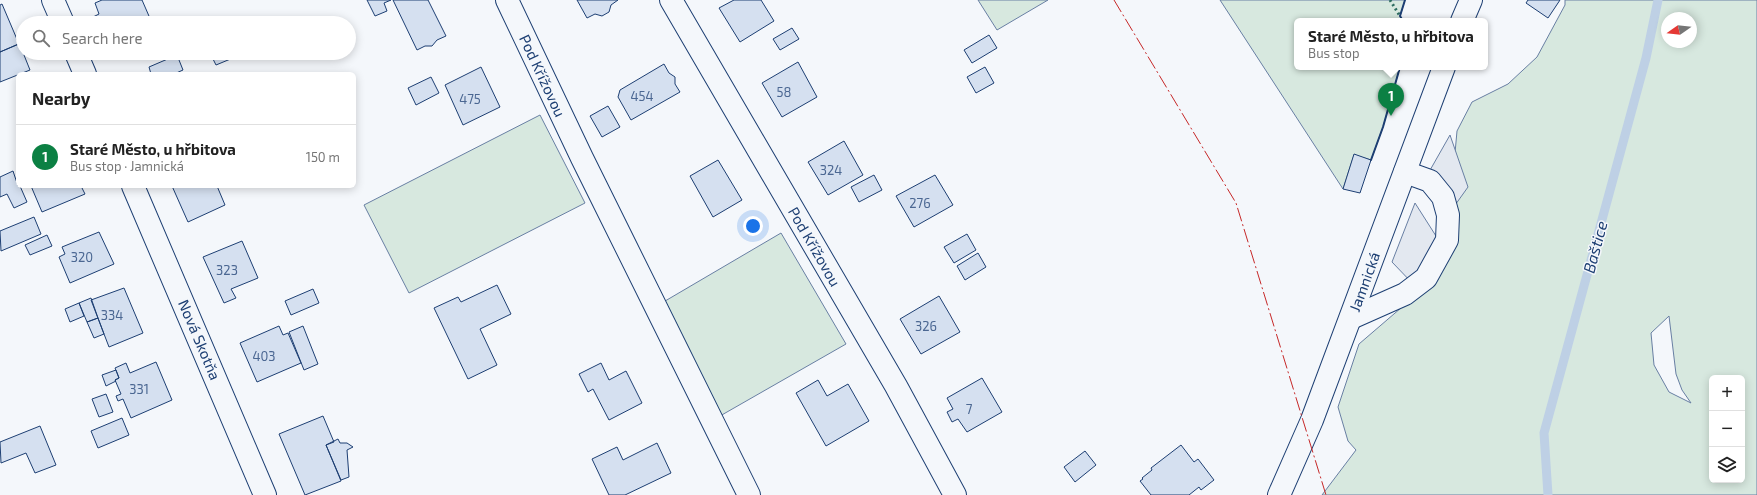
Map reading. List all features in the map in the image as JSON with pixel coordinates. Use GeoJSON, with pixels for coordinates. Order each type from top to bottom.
{"type":"FeatureCollection","features":[{"type":"Feature","properties":{"kind":"street"},"geometry":{"type":"LineString","coordinates":[[53,0],[60,16]]}},
{"type":"Feature","properties":{"kind":"street","name":"Pod Křížovou"},"geometry":{"type":"LineString","coordinates":[[507,0],[582,158],[749,495]]}},
{"type":"Feature","properties":{"kind":"street","name":"Pod Křížovou"},"geometry":{"type":"LineString","coordinates":[[671,0],[896,386],[955,495]]}},
{"type":"Feature","properties":{"kind":"street"},"geometry":{"type":"LineString","coordinates":[[1463,18],[1470,0]]}},
{"type":"Feature","properties":{"kind":"street"},"geometry":{"type":"LineString","coordinates":[[79,60],[83,72]]}},
{"type":"Feature","properties":{"kind":"street","name":"Jamnická"},"geometry":{"type":"LineString","coordinates":[[1279,495],[1312,420],[1443,70]]}},
{"type":"Feature","properties":{"kind":"street"},"geometry":{"type":"LineString","coordinates":[[1351,318],[1405,294],[1426,278],[1447,240],[1448,215],[1443,197],[1430,181],[1405,172]]}},
{"type":"Feature","properties":{"kind":"street","name":"Nová Skotňa"},"geometry":{"type":"LineString","coordinates":[[133,188],[265,495]]}},
{"type":"Feature","properties":{"kind":"shaded area"},"geometry":{"type":"Polygon","coordinates":[[[978,0],[1048,0],[997,30],[978,0]]]}},
{"type":"Feature","properties":{"kind":"shaded area"},"geometry":{"type":"Polygon","coordinates":[[[1220,0],[1405,0],[1400,16],[1401,18],[1294,18],[1294,70],[1399,70],[1383,127],[1371,160],[1354,155],[1343,189],[1220,0]]]}},
{"type":"Feature","properties":{"kind":"shaded area"},"geometry":{"type":"Polygon","coordinates":[[[1565,0],[1757,0],[1757,495],[1322,495],[1356,450],[1348,441],[1338,407],[1359,344],[1430,283],[1452,186],[1457,131],[1472,102],[1508,84],[1537,57],[1565,5],[1565,0]],[[1669,316],[1651,333],[1654,365],[1669,392],[1691,403],[1682,390],[1676,374],[1669,316]]]}},
{"type":"Feature","properties":{"kind":"shaded area"},"geometry":{"type":"Polygon","coordinates":[[[540,115],[585,203],[409,293],[364,205],[540,115]]]}},
{"type":"Feature","properties":{"kind":"shaded area"},"geometry":{"type":"Polygon","coordinates":[[[1450,135],[1468,187],[1448,215],[1425,179],[1450,135]]]}},
{"type":"Feature","properties":{"kind":"shaded area"},"geometry":{"type":"Polygon","coordinates":[[[1415,203],[1443,247],[1415,286],[1392,262],[1415,203]]]}},
{"type":"Feature","properties":{"kind":"shaded area"},"geometry":{"type":"Polygon","coordinates":[[[781,233],[846,344],[720,416],[660,304],[781,233]]]}},
{"type":"Feature","properties":{"kind":"building"},"geometry":{"type":"Polygon","coordinates":[[[102,0],[142,0],[149,16],[95,16],[99,14],[95,3],[102,0]]]}},
{"type":"Feature","properties":{"kind":"building"},"geometry":{"type":"Polygon","coordinates":[[[367,0],[391,0],[384,3],[387,11],[375,16],[367,0]]]}},
{"type":"Feature","properties":{"kind":"building"},"geometry":{"type":"Polygon","coordinates":[[[393,0],[428,0],[446,36],[437,40],[432,46],[425,46],[417,50],[393,0]]]}},
{"type":"Feature","properties":{"kind":"building"},"geometry":{"type":"Polygon","coordinates":[[[577,0],[618,0],[611,5],[609,12],[602,16],[595,14],[587,18],[577,0]]]}},
{"type":"Feature","properties":{"kind":"building"},"geometry":{"type":"Polygon","coordinates":[[[734,0],[761,0],[774,21],[740,42],[719,8],[734,0]]]}},
{"type":"Feature","properties":{"kind":"building"},"geometry":{"type":"Polygon","coordinates":[[[1528,0],[1560,0],[1548,18],[1526,3],[1528,0]]]}},
{"type":"Feature","properties":{"kind":"building"},"geometry":{"type":"Polygon","coordinates":[[[2,4],[16,37],[16,45],[0,52],[0,5],[2,4]]]}},
{"type":"Feature","properties":{"kind":"building"},"geometry":{"type":"Polygon","coordinates":[[[792,28],[799,39],[780,50],[773,39],[792,28]]]}},
{"type":"Feature","properties":{"kind":"building"},"geometry":{"type":"Polygon","coordinates":[[[989,35],[997,48],[972,63],[964,50],[989,35]]]}},
{"type":"Feature","properties":{"kind":"building"},"geometry":{"type":"Polygon","coordinates":[[[16,45],[16,60],[26,60],[30,70],[25,72],[16,72],[16,76],[0,82],[0,52],[16,45]]]}},
{"type":"Feature","properties":{"kind":"building"},"geometry":{"type":"Polygon","coordinates":[[[165,60],[179,60],[183,70],[178,72],[150,72],[149,67],[165,60]]]}},
{"type":"Feature","properties":{"kind":"building"},"geometry":{"type":"Polygon","coordinates":[[[214,60],[228,60],[216,65],[214,60]]]}},
{"type":"Feature","properties":{"kind":"building"},"geometry":{"type":"Polygon","coordinates":[[[798,62],[817,97],[782,117],[762,83],[798,62]]]}},
{"type":"Feature","properties":{"kind":"building"},"geometry":{"type":"Polygon","coordinates":[[[664,64],[669,73],[675,77],[675,84],[680,92],[631,120],[618,97],[620,90],[664,64]]]}},
{"type":"Feature","properties":{"kind":"building"},"geometry":{"type":"Polygon","coordinates":[[[481,67],[500,107],[463,125],[445,85],[481,67]]]}},
{"type":"Feature","properties":{"kind":"building"},"geometry":{"type":"Polygon","coordinates":[[[985,67],[994,83],[976,93],[967,77],[985,67]]]}},
{"type":"Feature","properties":{"kind":"building"},"geometry":{"type":"Polygon","coordinates":[[[431,77],[439,93],[416,105],[408,88],[431,77]]]}},
{"type":"Feature","properties":{"kind":"building"},"geometry":{"type":"Polygon","coordinates":[[[608,106],[620,127],[602,137],[590,116],[608,106]]]}},
{"type":"Feature","properties":{"kind":"building"},"geometry":{"type":"Polygon","coordinates":[[[844,141],[863,175],[828,195],[808,162],[844,141]]]}},
{"type":"Feature","properties":{"kind":"building"},"geometry":{"type":"Polygon","coordinates":[[[1354,154],[1371,160],[1360,193],[1343,189],[1354,154]]]}},
{"type":"Feature","properties":{"kind":"building"},"geometry":{"type":"Polygon","coordinates":[[[718,160],[742,200],[713,217],[690,176],[718,160]]]}},
{"type":"Feature","properties":{"kind":"building"},"geometry":{"type":"Polygon","coordinates":[[[13,171],[16,180],[16,188],[21,188],[27,202],[14,208],[7,194],[0,197],[0,177],[13,171]]]}},
{"type":"Feature","properties":{"kind":"building"},"geometry":{"type":"Polygon","coordinates":[[[874,175],[882,190],[859,202],[851,187],[874,175]]]}},
{"type":"Feature","properties":{"kind":"building"},"geometry":{"type":"Polygon","coordinates":[[[935,175],[953,205],[914,227],[896,196],[935,175]]]}},
{"type":"Feature","properties":{"kind":"building"},"geometry":{"type":"Polygon","coordinates":[[[32,188],[82,188],[85,194],[42,212],[32,188]]]}},
{"type":"Feature","properties":{"kind":"building"},"geometry":{"type":"Polygon","coordinates":[[[173,188],[218,188],[225,205],[188,222],[173,188]]]}},
{"type":"Feature","properties":{"kind":"building"},"geometry":{"type":"Polygon","coordinates":[[[34,217],[41,234],[1,251],[0,231],[34,217]]]}},
{"type":"Feature","properties":{"kind":"building"},"geometry":{"type":"Polygon","coordinates":[[[99,232],[114,264],[70,283],[59,257],[65,254],[62,247],[99,232]]]}},
{"type":"Feature","properties":{"kind":"building"},"geometry":{"type":"Polygon","coordinates":[[[967,234],[976,250],[954,263],[944,247],[967,234]]]}},
{"type":"Feature","properties":{"kind":"building"},"geometry":{"type":"Polygon","coordinates":[[[47,235],[52,246],[30,255],[25,245],[47,235]]]}},
{"type":"Feature","properties":{"kind":"building"},"geometry":{"type":"Polygon","coordinates":[[[242,241],[258,278],[231,289],[236,298],[224,303],[203,257],[242,241]]]}},
{"type":"Feature","properties":{"kind":"building"},"geometry":{"type":"Polygon","coordinates":[[[978,253],[986,267],[965,280],[957,266],[978,253]]]}},
{"type":"Feature","properties":{"kind":"building"},"geometry":{"type":"Polygon","coordinates":[[[497,285],[511,314],[480,329],[497,365],[468,379],[434,308],[458,297],[461,302],[497,285]]]}},
{"type":"Feature","properties":{"kind":"building"},"geometry":{"type":"Polygon","coordinates":[[[124,288],[143,333],[109,347],[91,300],[124,288]]]}},
{"type":"Feature","properties":{"kind":"building"},"geometry":{"type":"Polygon","coordinates":[[[313,289],[319,303],[291,315],[285,301],[313,289]]]}},
{"type":"Feature","properties":{"kind":"building"},"geometry":{"type":"Polygon","coordinates":[[[939,296],[960,332],[921,354],[900,319],[939,296]]]}},
{"type":"Feature","properties":{"kind":"building"},"geometry":{"type":"Polygon","coordinates":[[[91,298],[98,318],[87,322],[79,303],[91,298]]]}},
{"type":"Feature","properties":{"kind":"building"},"geometry":{"type":"Polygon","coordinates":[[[79,303],[84,316],[70,322],[65,309],[79,303]]]}},
{"type":"Feature","properties":{"kind":"building"},"geometry":{"type":"Polygon","coordinates":[[[98,318],[104,334],[94,338],[87,322],[98,318]]]}},
{"type":"Feature","properties":{"kind":"building"},"geometry":{"type":"Polygon","coordinates":[[[279,326],[283,335],[288,333],[301,363],[257,382],[240,343],[279,326]]]}},
{"type":"Feature","properties":{"kind":"building"},"geometry":{"type":"Polygon","coordinates":[[[303,326],[318,364],[304,370],[289,332],[303,326]]]}},
{"type":"Feature","properties":{"kind":"building"},"geometry":{"type":"Polygon","coordinates":[[[156,362],[172,400],[131,418],[123,399],[118,401],[116,396],[121,394],[115,380],[119,378],[115,368],[126,363],[130,373],[156,362]]]}},
{"type":"Feature","properties":{"kind":"building"},"geometry":{"type":"Polygon","coordinates":[[[601,363],[609,380],[626,371],[642,403],[609,420],[593,389],[588,392],[579,374],[601,363]]]}},
{"type":"Feature","properties":{"kind":"building"},"geometry":{"type":"Polygon","coordinates":[[[116,370],[119,378],[106,386],[102,375],[116,370]]]}},
{"type":"Feature","properties":{"kind":"building"},"geometry":{"type":"Polygon","coordinates":[[[982,378],[1002,412],[967,432],[958,419],[952,422],[947,412],[953,409],[947,398],[982,378]]]}},
{"type":"Feature","properties":{"kind":"building"},"geometry":{"type":"Polygon","coordinates":[[[818,380],[827,396],[848,384],[869,421],[826,446],[796,393],[818,380]]]}},
{"type":"Feature","properties":{"kind":"building"},"geometry":{"type":"Polygon","coordinates":[[[106,394],[113,412],[99,417],[92,399],[106,394]]]}},
{"type":"Feature","properties":{"kind":"building"},"geometry":{"type":"Polygon","coordinates":[[[323,416],[334,442],[326,445],[341,481],[305,495],[279,434],[323,416]]]}},
{"type":"Feature","properties":{"kind":"building"},"geometry":{"type":"Polygon","coordinates":[[[122,418],[129,435],[98,448],[91,431],[122,418]]]}},
{"type":"Feature","properties":{"kind":"building"},"geometry":{"type":"Polygon","coordinates":[[[40,426],[56,465],[35,473],[26,453],[1,463],[0,442],[40,426]]]}},
{"type":"Feature","properties":{"kind":"building"},"geometry":{"type":"Polygon","coordinates":[[[338,439],[340,443],[347,443],[353,447],[347,450],[349,477],[341,480],[326,445],[338,439]]]}},
{"type":"Feature","properties":{"kind":"building"},"geometry":{"type":"Polygon","coordinates":[[[657,443],[671,473],[625,495],[609,495],[592,459],[617,447],[623,460],[657,443]]]}},
{"type":"Feature","properties":{"kind":"building"},"geometry":{"type":"Polygon","coordinates":[[[1181,445],[1194,462],[1198,459],[1214,480],[1201,490],[1199,487],[1189,495],[1151,495],[1140,481],[1152,470],[1151,468],[1181,445]]]}},
{"type":"Feature","properties":{"kind":"building"},"geometry":{"type":"Polygon","coordinates":[[[1085,451],[1096,465],[1075,482],[1064,467],[1085,451]]]}},
{"type":"Feature","properties":{"kind":"waterway","name":"Baštice"},"geometry":{"type":"LineString","coordinates":[[1548,495],[1544,433],[1646,58],[1658,0]]}},
{"type":"Feature","properties":{"kind":"hedge"},"geometry":{"type":"LineString","coordinates":[[1390,0],[1400,16]]}},
{"type":"Feature","properties":{"kind":"wall"},"geometry":{"type":"LineString","coordinates":[[1401,18],[1400,16],[1405,0]]}},
{"type":"Feature","properties":{"kind":"wall"},"geometry":{"type":"LineString","coordinates":[[1371,160],[1383,127],[1399,70]]}},
{"type":"Feature","properties":{"kind":"power"},"geometry":{"type":"LineString","coordinates":[[1114,0],[1236,203],[1326,495]]}},
{"type":"Feature","properties":{"kind":"place","name":"Staré Město, u hřbitova"},"geometry":{"type":"Point","coordinates":[1391,116]}}]}
